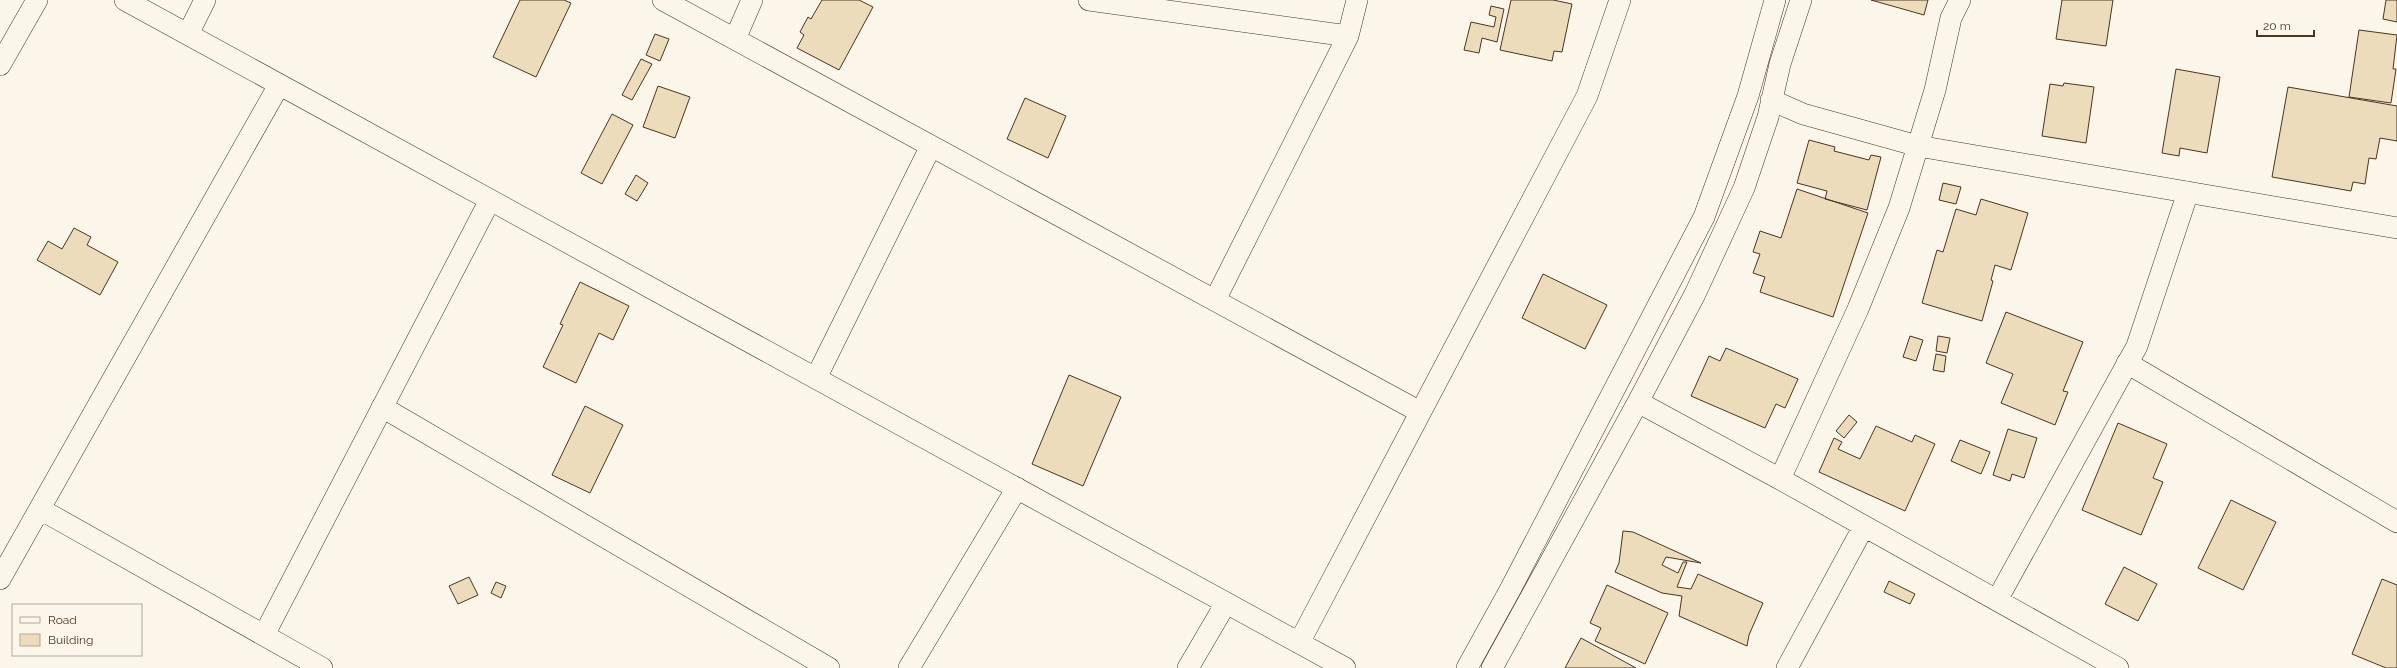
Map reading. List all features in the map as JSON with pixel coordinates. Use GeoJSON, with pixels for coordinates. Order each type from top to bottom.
{"type":"FeatureCollection","features":[{"type":"Feature","properties":{"kind":"street"},"geometry":{"type":"LineString","coordinates":[[0,65],[36,0]]}},
{"type":"Feature","properties":{"kind":"street"},"geometry":{"type":"LineString","coordinates":[[125,0],[1345,668]]}},
{"type":"Feature","properties":{"kind":"street"},"geometry":{"type":"LineString","coordinates":[[188,34],[206,0]]}},
{"type":"Feature","properties":{"kind":"street"},"geometry":{"type":"LineString","coordinates":[[663,0],[1420,412]]}},
{"type":"Feature","properties":{"kind":"street"},"geometry":{"type":"LineString","coordinates":[[735,39],[752,0]]}},
{"type":"Feature","properties":{"kind":"street"},"geometry":{"type":"LineString","coordinates":[[1089,0],[1348,36]]}},
{"type":"Feature","properties":{"kind":"street"},"geometry":{"type":"LineString","coordinates":[[1215,300],[1348,36],[1358,0]]}},
{"type":"Feature","properties":{"kind":"street"},"geometry":{"type":"LineString","coordinates":[[1298,642],[1587,96],[1620,0]]}},
{"type":"Feature","properties":{"kind":"street"},"geometry":{"type":"LineString","coordinates":[[1467,668],[1511,588],[1704,217],[1748,96],[1775,0]]}},
{"type":"Feature","properties":{"kind":"street"},"geometry":{"type":"LineString","coordinates":[[1492,668],[1638,402],[1694,294],[1744,188],[1772,100],[1780,64],[1801,0]]}},
{"type":"Feature","properties":{"kind":"street"},"geometry":{"type":"LineString","coordinates":[[1780,479],[1858,309],[1899,208],[1935,90],[1951,18],[1960,0]]}},
{"type":"Feature","properties":{"kind":"street"},"geometry":{"type":"LineString","coordinates":[[0,579],[279,84]]}},
{"type":"Feature","properties":{"kind":"street"},"geometry":{"type":"LineString","coordinates":[[1772,100],[1803,114],[1918,146],[2397,228]]}},
{"type":"Feature","properties":{"kind":"street"},"geometry":{"type":"LineString","coordinates":[[816,378],[931,146]]}},
{"type":"Feature","properties":{"kind":"street"},"geometry":{"type":"LineString","coordinates":[[1997,600],[2137,346],[2188,192]]}},
{"type":"Feature","properties":{"kind":"street"},"geometry":{"type":"LineString","coordinates":[[264,635],[490,200]]}},
{"type":"Feature","properties":{"kind":"street"},"geometry":{"type":"LineString","coordinates":[[2127,363],[2397,522]]}},
{"type":"Feature","properties":{"kind":"street"},"geometry":{"type":"LineString","coordinates":[[1638,402],[1780,479],[2118,668]]}},
{"type":"Feature","properties":{"kind":"street"},"geometry":{"type":"LineString","coordinates":[[382,407],[829,668]]}},
{"type":"Feature","properties":{"kind":"street"},"geometry":{"type":"LineString","coordinates":[[909,668],[1016,488]]}},
{"type":"Feature","properties":{"kind":"street"},"geometry":{"type":"LineString","coordinates":[[40,509],[322,668]]}},
{"type":"Feature","properties":{"kind":"street"},"geometry":{"type":"LineString","coordinates":[[1787,668],[1864,526]]}},
{"type":"Feature","properties":{"kind":"street"},"geometry":{"type":"LineString","coordinates":[[1188,668],[1226,603]]}},
{"type":"Feature","properties":{"kind":"building"},"geometry":{"type":"Polygon","coordinates":[[[520,0],[564,0],[571,3],[536,77],[493,57],[520,0]]]}},
{"type":"Feature","properties":{"kind":"building"},"geometry":{"type":"Polygon","coordinates":[[[822,0],[859,0],[873,7],[839,70],[797,48],[804,35],[800,32],[808,17],[811,19],[822,0]]]}},
{"type":"Feature","properties":{"kind":"building"},"geometry":{"type":"Polygon","coordinates":[[[1511,0],[1553,0],[1572,4],[1562,52],[1554,51],[1552,61],[1500,50],[1511,0]]]}},
{"type":"Feature","properties":{"kind":"building"},"geometry":{"type":"Polygon","coordinates":[[[1871,0],[1928,0],[1924,15],[1871,0]]]}},
{"type":"Feature","properties":{"kind":"building"},"geometry":{"type":"Polygon","coordinates":[[[2062,0],[2113,0],[2106,46],[2056,39],[2062,0]]]}},
{"type":"Feature","properties":{"kind":"building"},"geometry":{"type":"Polygon","coordinates":[[[2386,0],[2397,0],[2397,22],[2383,19],[2386,0]]]}},
{"type":"Feature","properties":{"kind":"building"},"geometry":{"type":"Polygon","coordinates":[[[1491,6],[1504,9],[1497,42],[1482,38],[1479,53],[1464,50],[1471,22],[1494,27],[1496,17],[1489,15],[1491,6]]]}},
{"type":"Feature","properties":{"kind":"building"},"geometry":{"type":"Polygon","coordinates":[[[2359,30],[2397,35],[2393,69],[2396,69],[2391,103],[2349,97],[2359,30]]]}},
{"type":"Feature","properties":{"kind":"building"},"geometry":{"type":"Polygon","coordinates":[[[655,34],[669,39],[660,61],[646,55],[655,34]]]}},
{"type":"Feature","properties":{"kind":"building"},"geometry":{"type":"Polygon","coordinates":[[[641,59],[652,64],[632,100],[622,95],[641,59]]]}},
{"type":"Feature","properties":{"kind":"building"},"geometry":{"type":"Polygon","coordinates":[[[2176,69],[2220,77],[2207,153],[2180,148],[2179,156],[2162,153],[2176,69]]]}},
{"type":"Feature","properties":{"kind":"building"},"geometry":{"type":"Polygon","coordinates":[[[2064,83],[2094,87],[2086,143],[2042,136],[2050,84],[2063,86],[2064,83]]]}},
{"type":"Feature","properties":{"kind":"building"},"geometry":{"type":"Polygon","coordinates":[[[658,86],[690,97],[675,138],[643,127],[658,86]]]}},
{"type":"Feature","properties":{"kind":"building"},"geometry":{"type":"Polygon","coordinates":[[[2288,87],[2397,106],[2397,141],[2380,138],[2376,159],[2369,158],[2365,184],[2353,182],[2351,191],[2272,177],[2288,87]]]}},
{"type":"Feature","properties":{"kind":"building"},"geometry":{"type":"Polygon","coordinates":[[[1025,98],[1066,116],[1048,158],[1007,139],[1025,98]]]}},
{"type":"Feature","properties":{"kind":"building"},"geometry":{"type":"Polygon","coordinates":[[[612,114],[633,125],[602,184],[581,173],[612,114]]]}},
{"type":"Feature","properties":{"kind":"building"},"geometry":{"type":"Polygon","coordinates":[[[1809,140],[1835,147],[1834,151],[1869,160],[1871,155],[1881,157],[1867,210],[1825,199],[1827,191],[1797,183],[1809,140]]]}},
{"type":"Feature","properties":{"kind":"building"},"geometry":{"type":"Polygon","coordinates":[[[636,175],[648,183],[637,201],[625,194],[636,175]]]}},
{"type":"Feature","properties":{"kind":"building"},"geometry":{"type":"Polygon","coordinates":[[[1943,183],[1961,187],[1956,204],[1939,200],[1943,183]]]}},
{"type":"Feature","properties":{"kind":"building"},"geometry":{"type":"Polygon","coordinates":[[[1797,189],[1868,213],[1833,317],[1760,292],[1765,277],[1753,273],[1760,254],[1753,252],[1760,231],[1781,238],[1797,189]]]}},
{"type":"Feature","properties":{"kind":"building"},"geometry":{"type":"Polygon","coordinates":[[[1981,199],[2028,213],[2011,270],[1995,265],[1991,280],[1993,281],[1982,321],[1922,303],[1937,250],[1943,252],[1956,209],[1976,215],[1981,199]]]}},
{"type":"Feature","properties":{"kind":"building"},"geometry":{"type":"Polygon","coordinates":[[[74,228],[91,237],[87,245],[118,262],[100,295],[37,260],[48,241],[62,249],[74,228]]]}},
{"type":"Feature","properties":{"kind":"building"},"geometry":{"type":"Polygon","coordinates":[[[1543,274],[1607,305],[1585,349],[1522,318],[1543,274]]]}},
{"type":"Feature","properties":{"kind":"building"},"geometry":{"type":"Polygon","coordinates":[[[580,282],[629,306],[613,340],[599,333],[576,383],[543,367],[563,325],[560,324],[580,282]]]}},
{"type":"Feature","properties":{"kind":"building"},"geometry":{"type":"Polygon","coordinates":[[[2006,312],[2083,342],[2063,391],[2068,392],[2055,425],[2001,403],[2013,374],[1986,363],[2006,312]]]}},
{"type":"Feature","properties":{"kind":"building"},"geometry":{"type":"Polygon","coordinates":[[[1910,336],[1923,340],[1916,361],[1903,357],[1910,336]]]}},
{"type":"Feature","properties":{"kind":"building"},"geometry":{"type":"Polygon","coordinates":[[[1938,336],[1950,338],[1947,353],[1936,351],[1938,336]]]}},
{"type":"Feature","properties":{"kind":"building"},"geometry":{"type":"Polygon","coordinates":[[[1726,348],[1798,379],[1785,408],[1776,404],[1765,428],[1691,396],[1709,356],[1720,361],[1726,348]]]}},
{"type":"Feature","properties":{"kind":"building"},"geometry":{"type":"Polygon","coordinates":[[[1936,354],[1946,356],[1944,372],[1933,370],[1936,354]]]}},
{"type":"Feature","properties":{"kind":"building"},"geometry":{"type":"Polygon","coordinates":[[[1069,375],[1121,397],[1083,486],[1032,464],[1069,375]]]}},
{"type":"Feature","properties":{"kind":"building"},"geometry":{"type":"Polygon","coordinates":[[[585,406],[623,425],[590,493],[552,475],[585,406]]]}},
{"type":"Feature","properties":{"kind":"building"},"geometry":{"type":"Polygon","coordinates":[[[1849,415],[1857,422],[1844,438],[1836,431],[1849,415]]]}},
{"type":"Feature","properties":{"kind":"building"},"geometry":{"type":"Polygon","coordinates":[[[2118,423],[2167,444],[2153,478],[2163,482],[2141,535],[2082,510],[2118,423]]]}},
{"type":"Feature","properties":{"kind":"building"},"geometry":{"type":"Polygon","coordinates":[[[1876,426],[1912,442],[1915,435],[1935,444],[1905,511],[1819,472],[1834,438],[1842,442],[1838,449],[1860,459],[1876,426]]]}},
{"type":"Feature","properties":{"kind":"building"},"geometry":{"type":"Polygon","coordinates":[[[2008,429],[2037,438],[2024,478],[2012,474],[2010,481],[1993,475],[2008,429]]]}},
{"type":"Feature","properties":{"kind":"building"},"geometry":{"type":"Polygon","coordinates":[[[1960,440],[1990,452],[1981,474],[1951,461],[1960,440]]]}},
{"type":"Feature","properties":{"kind":"building"},"geometry":{"type":"Polygon","coordinates":[[[2231,500],[2276,522],[2243,590],[2198,568],[2231,500]]]}},
{"type":"Feature","properties":{"kind":"building"},"geometry":{"type":"Polygon","coordinates":[[[1623,531],[1633,532],[1701,563],[1666,557],[1662,565],[1678,573],[1683,562],[1687,562],[1677,587],[1691,589],[1698,574],[1763,603],[1749,635],[1747,646],[1679,616],[1682,596],[1662,593],[1615,572],[1619,563],[1623,531]]]}},
{"type":"Feature","properties":{"kind":"building"},"geometry":{"type":"Polygon","coordinates":[[[2124,567],[2157,584],[2138,621],[2105,604],[2124,567]]]}},
{"type":"Feature","properties":{"kind":"building"},"geometry":{"type":"Polygon","coordinates":[[[469,577],[478,595],[458,604],[449,586],[469,577]]]}},
{"type":"Feature","properties":{"kind":"building"},"geometry":{"type":"Polygon","coordinates":[[[2382,579],[2397,585],[2397,668],[2386,668],[2352,654],[2382,579]]]}},
{"type":"Feature","properties":{"kind":"building"},"geometry":{"type":"Polygon","coordinates":[[[1889,581],[1915,594],[1910,604],[1884,592],[1889,581]]]}},
{"type":"Feature","properties":{"kind":"building"},"geometry":{"type":"Polygon","coordinates":[[[496,582],[506,586],[501,598],[491,593],[496,582]]]}},
{"type":"Feature","properties":{"kind":"building"},"geometry":{"type":"Polygon","coordinates":[[[1607,585],[1668,613],[1645,664],[1595,641],[1601,628],[1590,623],[1607,585]]]}},
{"type":"Feature","properties":{"kind":"building"},"geometry":{"type":"Polygon","coordinates":[[[1581,638],[1636,668],[1565,668],[1581,638]]]}}]}
